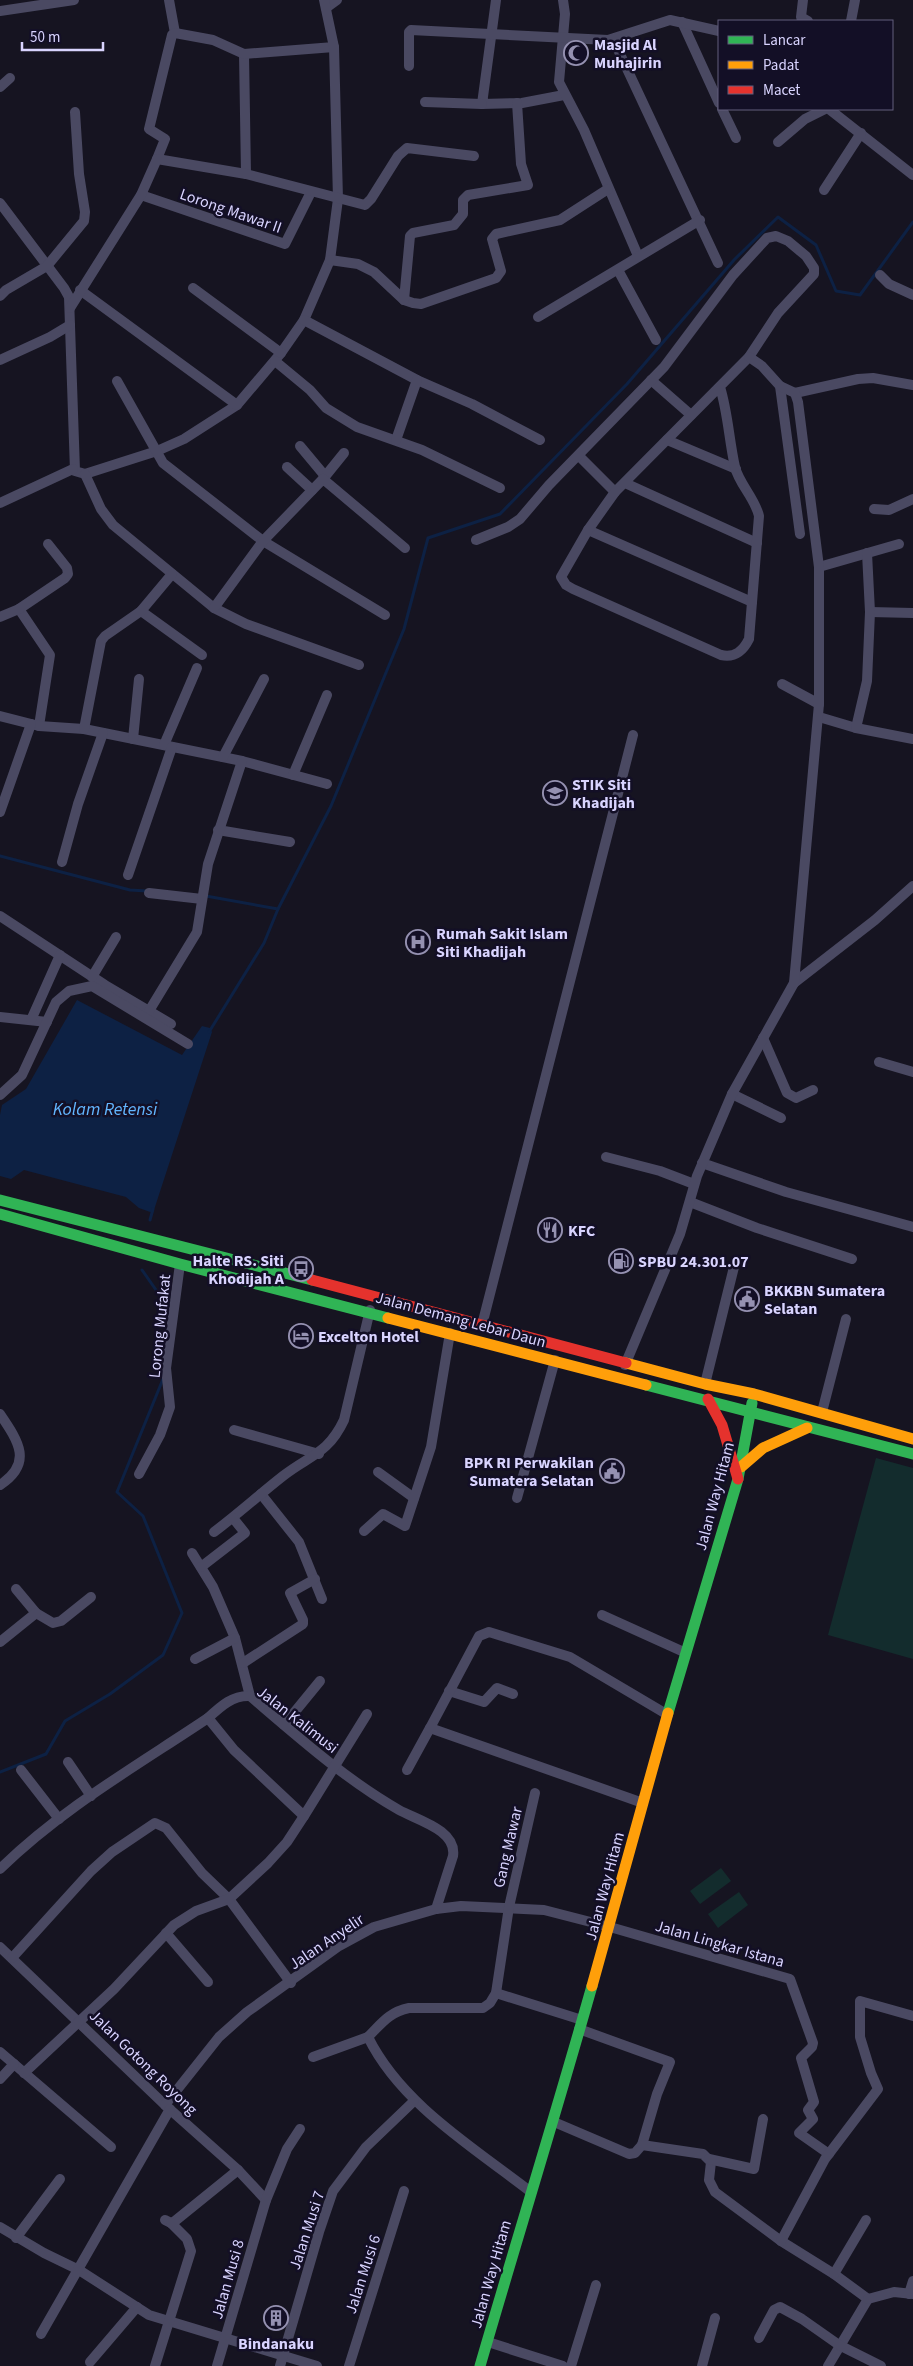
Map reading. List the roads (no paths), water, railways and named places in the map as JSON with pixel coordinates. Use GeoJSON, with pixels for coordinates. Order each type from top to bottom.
{"type":"FeatureCollection","features":[{"type":"Feature","properties":{"kind":"main road","name":"Jalan Demang Lebar Daun"},"geometry":{"type":"LineString","coordinates":[[0,1200],[705,1384],[754,1394],[913,1439]]}},
{"type":"Feature","properties":{"kind":"main road","name":"Jalan Demang Lebar Daun"},"geometry":{"type":"LineString","coordinates":[[0,1214],[180,1264],[708,1399],[807,1428],[913,1454]]}},
{"type":"Feature","properties":{"kind":"main road","name":"Jalan Way Hitam"},"geometry":{"type":"LineString","coordinates":[[480,2366],[531,2192],[554,2122],[668,1715],[738,1479],[754,1394]]}},
{"type":"Feature","properties":{"kind":"main road"},"geometry":{"type":"LineString","coordinates":[[708,1399],[722,1425],[738,1479]]}},
{"type":"Feature","properties":{"kind":"main road"},"geometry":{"type":"LineString","coordinates":[[741,1467],[763,1448],[807,1428]]}},
{"type":"Feature","properties":{"kind":"street"},"geometry":{"type":"LineString","coordinates":[[0,11],[74,0]]}},
{"type":"Feature","properties":{"kind":"street"},"geometry":{"type":"LineString","coordinates":[[70,308],[141,195],[165,139],[149,129],[172,35],[175,33],[169,0]]}},
{"type":"Feature","properties":{"kind":"street"},"geometry":{"type":"LineString","coordinates":[[0,203],[67,292],[70,308],[73,469],[78,474],[85,474],[157,451],[184,440],[237,405],[278,357],[304,320],[330,260],[338,199],[334,46],[325,4],[337,0]]}},
{"type":"Feature","properties":{"kind":"street"},"geometry":{"type":"LineString","coordinates":[[482,104],[496,0]]}},
{"type":"Feature","properties":{"kind":"street"},"geometry":{"type":"LineString","coordinates":[[563,0],[565,14],[558,74],[564,95],[584,130],[638,256]]}},
{"type":"Feature","properties":{"kind":"street"},"geometry":{"type":"LineString","coordinates":[[802,0],[801,17],[806,20]]}},
{"type":"Feature","properties":{"kind":"street"},"geometry":{"type":"LineString","coordinates":[[851,20],[855,0]]}},
{"type":"Feature","properties":{"kind":"street"},"geometry":{"type":"LineString","coordinates":[[409,66],[409,32],[411,30],[608,40],[670,20],[718,31]]}},
{"type":"Feature","properties":{"kind":"street"},"geometry":{"type":"LineString","coordinates":[[682,22],[718,101]]}},
{"type":"Feature","properties":{"kind":"street"},"geometry":{"type":"LineString","coordinates":[[175,33],[213,40],[244,54],[334,46]]}},
{"type":"Feature","properties":{"kind":"street"},"geometry":{"type":"LineString","coordinates":[[613,39],[700,220],[718,263]]}},
{"type":"Feature","properties":{"kind":"street"},"geometry":{"type":"LineString","coordinates":[[244,54],[246,174]]}},
{"type":"Feature","properties":{"kind":"street"},"geometry":{"type":"LineString","coordinates":[[0,87],[10,78]]}},
{"type":"Feature","properties":{"kind":"street"},"geometry":{"type":"LineString","coordinates":[[425,102],[518,103],[564,95]]}},
{"type":"Feature","properties":{"kind":"street"},"geometry":{"type":"LineString","coordinates":[[404,300],[410,236],[413,233],[454,225],[463,214],[462,200],[468,195],[528,185],[521,164],[518,103]]}},
{"type":"Feature","properties":{"kind":"street"},"geometry":{"type":"LineString","coordinates":[[722,110],[736,138]]}},
{"type":"Feature","properties":{"kind":"street"},"geometry":{"type":"LineString","coordinates":[[778,142],[805,118],[822,110]]}},
{"type":"Feature","properties":{"kind":"street"},"geometry":{"type":"LineString","coordinates":[[0,296],[6,290],[47,266],[84,222],[85,212],[79,174],[75,112]]}},
{"type":"Feature","properties":{"kind":"street"},"geometry":{"type":"LineString","coordinates":[[842,113],[861,133],[913,175]]}},
{"type":"Feature","properties":{"kind":"street"},"geometry":{"type":"LineString","coordinates":[[824,190],[861,133]]}},
{"type":"Feature","properties":{"kind":"street"},"geometry":{"type":"LineString","coordinates":[[157,159],[246,174],[362,205],[369,203],[398,156],[407,148],[474,156]]}},
{"type":"Feature","properties":{"kind":"street"},"geometry":{"type":"LineString","coordinates":[[330,260],[358,264],[374,272],[404,300],[421,304],[496,278],[501,271],[492,239],[496,234],[560,220],[608,189]]}},
{"type":"Feature","properties":{"kind":"street","name":"Lorong Mawar II"},"geometry":{"type":"LineString","coordinates":[[141,195],[284,244],[311,192]]}},
{"type":"Feature","properties":{"kind":"street"},"geometry":{"type":"LineString","coordinates":[[538,317],[700,220]]}},
{"type":"Feature","properties":{"kind":"street"},"geometry":{"type":"LineString","coordinates":[[476,540],[520,520],[549,485],[664,367],[733,275],[767,238],[776,236],[788,241],[806,256],[814,268],[814,274],[778,313],[749,358],[691,415],[625,483],[615,492],[588,530],[561,577],[566,585],[721,655],[735,655],[745,647],[749,639],[759,516],[757,506],[736,469],[720,387]]}},
{"type":"Feature","properties":{"kind":"street"},"geometry":{"type":"LineString","coordinates":[[618,270],[656,340]]}},
{"type":"Feature","properties":{"kind":"street"},"geometry":{"type":"LineString","coordinates":[[880,275],[889,284],[913,295]]}},
{"type":"Feature","properties":{"kind":"street"},"geometry":{"type":"LineString","coordinates":[[193,288],[278,357],[326,408],[357,427],[422,450],[500,488]]}},
{"type":"Feature","properties":{"kind":"street"},"geometry":{"type":"LineString","coordinates":[[80,290],[237,405]]}},
{"type":"Feature","properties":{"kind":"street"},"geometry":{"type":"LineString","coordinates":[[304,320],[418,380],[472,404],[540,440]]}},
{"type":"Feature","properties":{"kind":"street"},"geometry":{"type":"LineString","coordinates":[[0,360],[50,337],[70,325]]}},
{"type":"Feature","properties":{"kind":"street"},"geometry":{"type":"LineString","coordinates":[[749,358],[762,366],[780,386],[795,393],[858,379],[873,378],[913,385]]}},
{"type":"Feature","properties":{"kind":"street"},"geometry":{"type":"LineString","coordinates":[[396,440],[418,380]]}},
{"type":"Feature","properties":{"kind":"street"},"geometry":{"type":"LineString","coordinates":[[651,380],[691,415]]}},
{"type":"Feature","properties":{"kind":"street"},"geometry":{"type":"LineString","coordinates":[[117,381],[164,463],[263,541],[385,615]]}},
{"type":"Feature","properties":{"kind":"street"},"geometry":{"type":"LineString","coordinates":[[780,386],[800,534]]}},
{"type":"Feature","properties":{"kind":"street"},"geometry":{"type":"LineString","coordinates":[[794,983],[819,717],[819,567],[798,402],[795,393]]}},
{"type":"Feature","properties":{"kind":"street"},"geometry":{"type":"LineString","coordinates":[[667,440],[736,469]]}},
{"type":"Feature","properties":{"kind":"street"},"geometry":{"type":"LineString","coordinates":[[300,446],[324,477],[405,548]]}},
{"type":"Feature","properties":{"kind":"street"},"geometry":{"type":"LineString","coordinates":[[214,608],[263,541],[324,477],[344,453]]}},
{"type":"Feature","properties":{"kind":"street"},"geometry":{"type":"LineString","coordinates":[[579,456],[615,492]]}},
{"type":"Feature","properties":{"kind":"street"},"geometry":{"type":"LineString","coordinates":[[288,467],[312,490]]}},
{"type":"Feature","properties":{"kind":"street"},"geometry":{"type":"LineString","coordinates":[[0,503],[73,469]]}},
{"type":"Feature","properties":{"kind":"street"},"geometry":{"type":"LineString","coordinates":[[85,474],[101,509],[112,525],[214,608],[246,624],[360,665]]}},
{"type":"Feature","properties":{"kind":"street"},"geometry":{"type":"LineString","coordinates":[[625,483],[757,543]]}},
{"type":"Feature","properties":{"kind":"street"},"geometry":{"type":"LineString","coordinates":[[794,490],[809,489]]}},
{"type":"Feature","properties":{"kind":"street"},"geometry":{"type":"LineString","coordinates":[[874,509],[889,510],[913,499]]}},
{"type":"Feature","properties":{"kind":"street"},"geometry":{"type":"LineString","coordinates":[[588,530],[752,602]]}},
{"type":"Feature","properties":{"kind":"street"},"geometry":{"type":"LineString","coordinates":[[0,617],[19,609],[65,578],[68,574],[67,568],[48,544]]}},
{"type":"Feature","properties":{"kind":"street"},"geometry":{"type":"LineString","coordinates":[[819,567],[899,544]]}},
{"type":"Feature","properties":{"kind":"street"},"geometry":{"type":"LineString","coordinates":[[856,728],[867,681],[870,612],[867,553]]}},
{"type":"Feature","properties":{"kind":"street"},"geometry":{"type":"LineString","coordinates":[[84,729],[101,642],[105,636],[142,611],[172,574]]}},
{"type":"Feature","properties":{"kind":"street"},"geometry":{"type":"LineString","coordinates":[[0,812],[35,725],[50,655],[19,609]]}},
{"type":"Feature","properties":{"kind":"street"},"geometry":{"type":"LineString","coordinates":[[142,611],[202,655]]}},
{"type":"Feature","properties":{"kind":"street"},"geometry":{"type":"LineString","coordinates":[[870,612],[913,613]]}},
{"type":"Feature","properties":{"kind":"street"},"geometry":{"type":"LineString","coordinates":[[128,874],[168,746],[197,668]]}},
{"type":"Feature","properties":{"kind":"street"},"geometry":{"type":"LineString","coordinates":[[132,739],[139,679]]}},
{"type":"Feature","properties":{"kind":"street"},"geometry":{"type":"LineString","coordinates":[[223,757],[264,680]]}},
{"type":"Feature","properties":{"kind":"street"},"geometry":{"type":"LineString","coordinates":[[782,684],[819,704]]}},
{"type":"Feature","properties":{"kind":"street"},"geometry":{"type":"LineString","coordinates":[[293,775],[327,695]]}},
{"type":"Feature","properties":{"kind":"street"},"geometry":{"type":"LineString","coordinates":[[0,716],[35,725],[84,729],[223,757],[327,784]]}},
{"type":"Feature","properties":{"kind":"street"},"geometry":{"type":"LineString","coordinates":[[819,717],[856,728],[913,739]]}},
{"type":"Feature","properties":{"kind":"street"},"geometry":{"type":"LineString","coordinates":[[62,862],[78,804],[103,733]]}},
{"type":"Feature","properties":{"kind":"street"},"geometry":{"type":"LineString","coordinates":[[482,1325],[633,735]]}},
{"type":"Feature","properties":{"kind":"street"},"geometry":{"type":"LineString","coordinates":[[149,1011],[197,932],[201,917],[202,897],[208,864],[242,761]]}},
{"type":"Feature","properties":{"kind":"street"},"geometry":{"type":"LineString","coordinates":[[218,830],[290,842]]}},
{"type":"Feature","properties":{"kind":"street"},"geometry":{"type":"LineString","coordinates":[[622,1377],[626,1362],[680,1234],[702,1163],[732,1094],[794,983],[875,920],[913,886]]}},
{"type":"Feature","properties":{"kind":"street"},"geometry":{"type":"LineString","coordinates":[[148,893],[202,897]]}},
{"type":"Feature","properties":{"kind":"street"},"geometry":{"type":"LineString","coordinates":[[0,916],[92,976],[171,1024]]}},
{"type":"Feature","properties":{"kind":"street"},"geometry":{"type":"LineString","coordinates":[[92,976],[116,937]]}},
{"type":"Feature","properties":{"kind":"street"},"geometry":{"type":"LineString","coordinates":[[31,1020],[60,955]]}},
{"type":"Feature","properties":{"kind":"street"},"geometry":{"type":"LineString","coordinates":[[0,1095],[22,1075],[56,1002],[70,991],[92,986],[188,1044]]}},
{"type":"Feature","properties":{"kind":"street"},"geometry":{"type":"LineString","coordinates":[[0,1017],[47,1022]]}},
{"type":"Feature","properties":{"kind":"street"},"geometry":{"type":"LineString","coordinates":[[763,1038],[787,1093],[796,1098],[813,1090]]}},
{"type":"Feature","properties":{"kind":"street"},"geometry":{"type":"LineString","coordinates":[[879,1062],[913,1072]]}},
{"type":"Feature","properties":{"kind":"street"},"geometry":{"type":"LineString","coordinates":[[732,1094],[781,1118]]}},
{"type":"Feature","properties":{"kind":"street"},"geometry":{"type":"LineString","coordinates":[[606,1157],[652,1169],[694,1184]]}},
{"type":"Feature","properties":{"kind":"street"},"geometry":{"type":"LineString","coordinates":[[702,1163],[786,1192],[913,1227]]}},
{"type":"Feature","properties":{"kind":"street"},"geometry":{"type":"LineString","coordinates":[[690,1202],[756,1228],[852,1259]]}},
{"type":"Feature","properties":{"kind":"street"},"geometry":{"type":"LineString","coordinates":[[705,1384],[736,1263]]}},
{"type":"Feature","properties":{"kind":"street","name":"Lorong Mufakat"},"geometry":{"type":"LineString","coordinates":[[139,1474],[160,1435],[170,1407],[166,1368],[180,1264]]}},
{"type":"Feature","properties":{"kind":"street"},"geometry":{"type":"LineString","coordinates":[[214,1532],[234,1518],[283,1476],[319,1454],[338,1434],[344,1420],[375,1298]]}},
{"type":"Feature","properties":{"kind":"street"},"geometry":{"type":"LineString","coordinates":[[822,1412],[846,1320]]}},
{"type":"Feature","properties":{"kind":"street"},"geometry":{"type":"LineString","coordinates":[[364,1531],[384,1514],[406,1526],[431,1446],[450,1333]]}},
{"type":"Feature","properties":{"kind":"street"},"geometry":{"type":"LineString","coordinates":[[517,1498],[555,1360]]}},
{"type":"Feature","properties":{"kind":"street"},"geometry":{"type":"LineString","coordinates":[[0,1414],[9,1427],[20,1452],[18,1470],[12,1477],[0,1485]]}},
{"type":"Feature","properties":{"kind":"street"},"geometry":{"type":"LineString","coordinates":[[234,1430],[319,1454]]}},
{"type":"Feature","properties":{"kind":"street"},"geometry":{"type":"LineString","coordinates":[[378,1472],[414,1498]]}},
{"type":"Feature","properties":{"kind":"street"},"geometry":{"type":"LineString","coordinates":[[262,1494],[299,1542],[322,1599]]}},
{"type":"Feature","properties":{"kind":"street"},"geometry":{"type":"LineString","coordinates":[[201,1567],[245,1533],[234,1518]]}},
{"type":"Feature","properties":{"kind":"street"},"geometry":{"type":"LineString","coordinates":[[192,1553],[213,1587],[235,1638],[250,1696]]}},
{"type":"Feature","properties":{"kind":"street"},"geometry":{"type":"LineString","coordinates":[[243,1663],[303,1624],[303,1620],[290,1593],[315,1580]]}},
{"type":"Feature","properties":{"kind":"street"},"geometry":{"type":"LineString","coordinates":[[16,1590],[36,1613],[51,1622],[57,1623],[91,1597]]}},
{"type":"Feature","properties":{"kind":"street"},"geometry":{"type":"LineString","coordinates":[[0,1642],[36,1613]]}},
{"type":"Feature","properties":{"kind":"street"},"geometry":{"type":"LineString","coordinates":[[602,1615],[686,1653]]}},
{"type":"Feature","properties":{"kind":"street"},"geometry":{"type":"LineString","coordinates":[[407,1770],[479,1636],[489,1632],[570,1657],[668,1715]]}},
{"type":"Feature","properties":{"kind":"street"},"geometry":{"type":"LineString","coordinates":[[195,1659],[235,1638]]}},
{"type":"Feature","properties":{"kind":"street"},"geometry":{"type":"LineString","coordinates":[[284,1725],[320,1681]]}},
{"type":"Feature","properties":{"kind":"street"},"geometry":{"type":"LineString","coordinates":[[449,1691],[484,1702],[497,1688],[513,1694]]}},
{"type":"Feature","properties":{"kind":"street","name":"Jalan Kalimusi"},"geometry":{"type":"LineString","coordinates":[[0,1869],[59,1819],[91,1796],[208,1718],[219,1708],[237,1697],[250,1696],[335,1767],[400,1810],[437,1828],[449,1839],[454,1850],[453,1856],[436,1909]]}},
{"type":"Feature","properties":{"kind":"street"},"geometry":{"type":"LineString","coordinates":[[24,2073],[183,1918],[229,1899],[274,1856],[304,1816],[367,1714]]}},
{"type":"Feature","properties":{"kind":"street"},"geometry":{"type":"LineString","coordinates":[[208,1718],[234,1750],[304,1816]]}},
{"type":"Feature","properties":{"kind":"street"},"geometry":{"type":"LineString","coordinates":[[430,1728],[643,1803]]}},
{"type":"Feature","properties":{"kind":"street"},"geometry":{"type":"LineString","coordinates":[[68,1762],[91,1796]]}},
{"type":"Feature","properties":{"kind":"street"},"geometry":{"type":"LineString","coordinates":[[21,1770],[59,1819]]}},
{"type":"Feature","properties":{"kind":"street","name":"Gang Mawar"},"geometry":{"type":"LineString","coordinates":[[496,1993],[508,1907],[535,1793]]}},
{"type":"Feature","properties":{"kind":"street"},"geometry":{"type":"LineString","coordinates":[[12,1958],[91,1871],[112,1852],[155,1823],[166,1828],[202,1873],[229,1899],[290,1983]]}},
{"type":"Feature","properties":{"kind":"street","name":"Jalan Anyelir"},"geometry":{"type":"LineString","coordinates":[[41,2334],[79,2270],[167,2107],[229,2026],[339,1946],[374,1927],[436,1909],[461,1906],[544,1910],[610,1927]]}},
{"type":"Feature","properties":{"kind":"street","name":"Jalan Lingkar Istana"},"geometry":{"type":"LineString","coordinates":[[610,1927],[790,1979],[814,2044],[801,2058],[814,2102],[808,2110],[813,2118],[799,2133],[832,2151]]}},
{"type":"Feature","properties":{"kind":"street"},"geometry":{"type":"LineString","coordinates":[[166,1933],[208,1982]]}},
{"type":"Feature","properties":{"kind":"street","name":"Jalan Gotong Royong"},"geometry":{"type":"LineString","coordinates":[[0,1947],[167,2107],[238,2170],[266,2200]]}},
{"type":"Feature","properties":{"kind":"street"},"geometry":{"type":"LineString","coordinates":[[313,2057],[368,2038],[391,2014],[398,2010],[409,2008],[482,2008],[490,2003],[496,1993],[581,2024],[670,2062],[657,2094],[642,2145],[635,2153],[629,2154],[554,2122]]}},
{"type":"Feature","properties":{"kind":"street"},"geometry":{"type":"LineString","coordinates":[[781,2241],[832,2151],[878,2089],[871,2074],[860,2037],[860,2000],[913,2016]]}},
{"type":"Feature","properties":{"kind":"street"},"geometry":{"type":"LineString","coordinates":[[368,2038],[389,2073],[414,2101],[531,2192]]}},
{"type":"Feature","properties":{"kind":"street"},"geometry":{"type":"LineString","coordinates":[[0,2052],[111,2147]]}},
{"type":"Feature","properties":{"kind":"street"},"geometry":{"type":"LineString","coordinates":[[0,2079],[14,2064]]}},
{"type":"Feature","properties":{"kind":"street","name":"Jalan Musi 7"},"geometry":{"type":"LineString","coordinates":[[280,2366],[319,2232],[333,2191],[366,2147],[414,2101]]}},
{"type":"Feature","properties":{"kind":"street"},"geometry":{"type":"LineString","coordinates":[[709,2159],[754,2170],[763,2119]]}},
{"type":"Feature","properties":{"kind":"street","name":"Jalan Musi 8"},"geometry":{"type":"LineString","coordinates":[[217,2366],[266,2200],[287,2149],[300,2129]]}},
{"type":"Feature","properties":{"kind":"street"},"geometry":{"type":"LineString","coordinates":[[642,2145],[703,2154],[712,2164],[709,2180],[712,2187],[781,2241],[834,2274],[868,2299]]}},
{"type":"Feature","properties":{"kind":"street"},"geometry":{"type":"LineString","coordinates":[[155,2366],[167,2321],[190,2251],[187,2239],[168,2222],[238,2170]]}},
{"type":"Feature","properties":{"kind":"street"},"geometry":{"type":"LineString","coordinates":[[16,2238],[60,2179]]}},
{"type":"Feature","properties":{"kind":"street","name":"Jalan Musi 6"},"geometry":{"type":"LineString","coordinates":[[349,2366],[404,2191]]}},
{"type":"Feature","properties":{"kind":"street"},"geometry":{"type":"LineString","coordinates":[[834,2274],[866,2220]]}},
{"type":"Feature","properties":{"kind":"street"},"geometry":{"type":"LineString","coordinates":[[0,2227],[16,2238],[79,2270],[137,2307],[167,2321],[317,2366]]}},
{"type":"Feature","properties":{"kind":"street"},"geometry":{"type":"LineString","coordinates":[[828,2366],[868,2299],[894,2292],[911,2294],[913,2281]]}},
{"type":"Feature","properties":{"kind":"street"},"geometry":{"type":"LineString","coordinates":[[571,2366],[596,2285]]}},
{"type":"Feature","properties":{"kind":"street"},"geometry":{"type":"LineString","coordinates":[[90,2362],[137,2307]]}},
{"type":"Feature","properties":{"kind":"street"},"geometry":{"type":"LineString","coordinates":[[759,2338],[774,2310],[778,2307],[802,2319],[839,2345],[881,2366]]}},
{"type":"Feature","properties":{"kind":"street"},"geometry":{"type":"LineString","coordinates":[[702,2366],[715,2318]]}},
{"type":"Feature","properties":{"kind":"street"},"geometry":{"type":"LineString","coordinates":[[488,2342],[563,2366]]}},
{"type":"Feature","properties":{"kind":"water","name":"Kolam Retensi"},"geometry":{"type":"Polygon","coordinates":[[[77,1000],[182,1055],[202,1026],[210,1028],[212,1032],[153,1213],[139,1208],[126,1197],[24,1170],[11,1179],[0,1176],[0,1115],[2,1105],[26,1089],[77,1000]]]}},
{"type":"Feature","properties":{"kind":"waterway"},"geometry":{"type":"LineString","coordinates":[[209,1032],[264,943],[278,909],[331,806],[404,629],[428,538],[500,514],[627,384],[734,260],[778,217],[816,245],[836,291],[860,295],[913,222]]}},
{"type":"Feature","properties":{"kind":"waterway"},"geometry":{"type":"LineString","coordinates":[[0,856],[130,890],[147,891]]}},
{"type":"Feature","properties":{"kind":"waterway"},"geometry":{"type":"LineString","coordinates":[[206,896],[278,909]]}},
{"type":"Feature","properties":{"kind":"waterway"},"geometry":{"type":"LineString","coordinates":[[150,1220],[153,1209]]}},
{"type":"Feature","properties":{"kind":"waterway"},"geometry":{"type":"LineString","coordinates":[[142,1270],[170,1310]]}},
{"type":"Feature","properties":{"kind":"waterway"},"geometry":{"type":"LineString","coordinates":[[0,1772],[46,1754],[65,1721],[110,1694],[163,1655],[182,1613],[143,1516],[117,1492],[163,1379]]}},
{"type":"Feature","properties":{"kind":"place","name":"Masjid Al Muhajirin"},"geometry":{"type":"Point","coordinates":[576,53]}},
{"type":"Feature","properties":{"kind":"place","name":"STIK Siti Khadijah"},"geometry":{"type":"Point","coordinates":[555,793]}},
{"type":"Feature","properties":{"kind":"place","name":"Rumah Sakit Islam Siti Khadijah"},"geometry":{"type":"Point","coordinates":[418,942]}},
{"type":"Feature","properties":{"kind":"place","name":"KFC"},"geometry":{"type":"Point","coordinates":[550,1230]}},
{"type":"Feature","properties":{"kind":"place","name":"SPBU 24.301.07"},"geometry":{"type":"Point","coordinates":[621,1261]}},
{"type":"Feature","properties":{"kind":"place","name":"Halte RS. Siti Khodijah A"},"geometry":{"type":"Point","coordinates":[301,1269]}},
{"type":"Feature","properties":{"kind":"place","name":"BKKBN Sumatera Selatan"},"geometry":{"type":"Point","coordinates":[747,1299]}},
{"type":"Feature","properties":{"kind":"place","name":"Excelton Hotel"},"geometry":{"type":"Point","coordinates":[301,1336]}},
{"type":"Feature","properties":{"kind":"place","name":"BPK RI Perwakilan Sumatera Selatan"},"geometry":{"type":"Point","coordinates":[612,1471]}},
{"type":"Feature","properties":{"kind":"place","name":"Bindanaku"},"geometry":{"type":"Point","coordinates":[276,2318]}}]}
